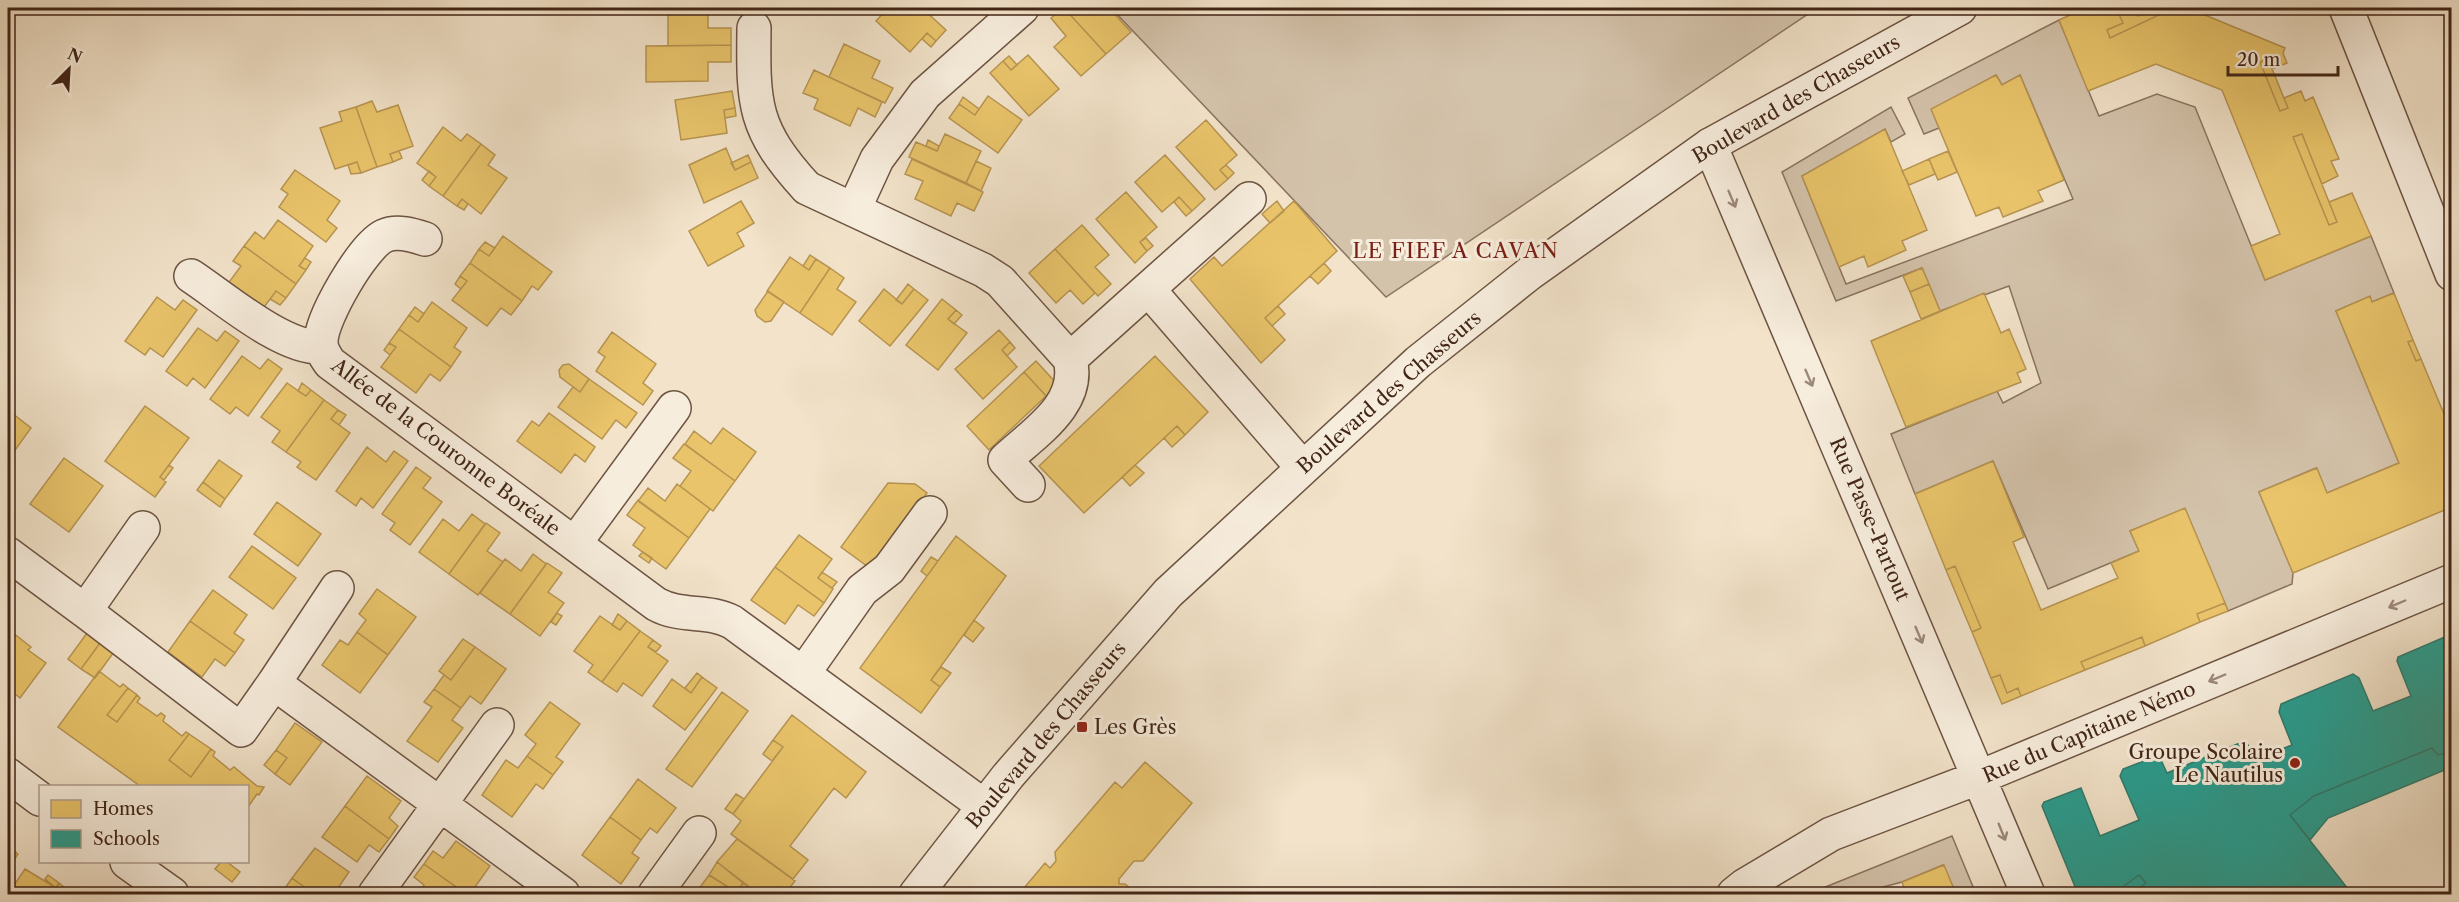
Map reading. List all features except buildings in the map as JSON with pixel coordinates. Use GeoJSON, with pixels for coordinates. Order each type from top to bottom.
{"type":"FeatureCollection","features":[{"type":"Feature","properties":{"kind":"street"},"geometry":{"type":"LineString","coordinates":[[854,209],[877,159],[925,94],[1022,8]]}},
{"type":"Feature","properties":{"kind":"street","name":"Boulevard des Chasseurs"},"geometry":{"type":"LineString","coordinates":[[916,894],[1060,713],[1168,593],[1418,362],[1530,273],[1710,145],[1960,8]]}},
{"type":"Feature","properties":{"kind":"street"},"geometry":{"type":"LineString","coordinates":[[2346,8],[2451,273]]}},
{"type":"Feature","properties":{"kind":"street"},"geometry":{"type":"LineString","coordinates":[[754,27],[753,75],[756,100],[765,134],[786,164],[807,188],[961,259],[1000,281],[1070,359],[1073,371],[1064,402],[1005,460],[1028,485]]}},
{"type":"Feature","properties":{"kind":"street","name":"Rue Passe-Partout"},"geometry":{"type":"LineString","coordinates":[[1710,145],[2028,894]]}},
{"type":"Feature","properties":{"kind":"street"},"geometry":{"type":"LineString","coordinates":[[1070,359],[1249,199]]}},
{"type":"Feature","properties":{"kind":"street","name":"Allée de la Couronne Boréale"},"geometry":{"type":"LineString","coordinates":[[425,239],[391,234],[375,243],[335,299],[323,328],[321,347],[330,363],[662,607],[675,613],[723,617],[984,806]]}},
{"type":"Feature","properties":{"kind":"street","name":"Allée de la Couronne Boréale"},"geometry":{"type":"LineString","coordinates":[[191,276],[279,335],[302,346],[321,347]]}},
{"type":"Feature","properties":{"kind":"street"},"geometry":{"type":"LineString","coordinates":[[1149,289],[1302,467]]}},
{"type":"Feature","properties":{"kind":"street","name":"Allée de la Couronne Boréale"},"geometry":{"type":"LineString","coordinates":[[575,543],[674,408]]}},
{"type":"Feature","properties":{"kind":"street"},"geometry":{"type":"LineString","coordinates":[[803,674],[862,590],[889,569],[930,513]]}},
{"type":"Feature","properties":{"kind":"street"},"geometry":{"type":"LineString","coordinates":[[85,611],[143,528]]}},
{"type":"Feature","properties":{"kind":"street"},"geometry":{"type":"LineString","coordinates":[[8,554],[241,730],[337,588]]}},
{"type":"Feature","properties":{"kind":"street","name":"Rue du Capitaine Némo"},"geometry":{"type":"LineString","coordinates":[[1734,894],[1831,834],[1980,777],[2451,581]]}},
{"type":"Feature","properties":{"kind":"street"},"geometry":{"type":"LineString","coordinates":[[274,683],[563,894]]}},
{"type":"Feature","properties":{"kind":"street"},"geometry":{"type":"LineString","coordinates":[[375,894],[497,725]]}},
{"type":"Feature","properties":{"kind":"street"},"geometry":{"type":"LineString","coordinates":[[8,775],[39,798]]}},
{"type":"Feature","properties":{"kind":"street"},"geometry":{"type":"LineString","coordinates":[[655,894],[699,833]]}},
{"type":"Feature","properties":{"kind":"street"},"geometry":{"type":"LineString","coordinates":[[130,863],[172,894]]}},
{"type":"Feature","properties":{"kind":"shaded area"},"geometry":{"type":"Polygon","coordinates":[[[1111,8],[1817,8],[1386,297],[1111,8]]]}},
{"type":"Feature","properties":{"kind":"shaded area"},"geometry":{"type":"Polygon","coordinates":[[[2059,20],[2099,116],[2157,94],[2195,107],[2265,280],[2371,236],[2394,293],[2372,302],[2369,297],[2336,311],[2399,463],[2327,493],[2316,468],[2259,492],[2293,573],[2292,584],[2228,611],[2185,509],[2130,531],[2139,551],[2048,589],[1993,461],[1915,494],[1891,434],[1997,391],[2003,403],[2041,383],[2009,286],[1940,311],[1922,268],[1836,301],[1782,172],[1891,107],[1905,134],[1891,142],[1885,129],[1802,176],[1846,284],[2073,199],[2020,75],[2002,85],[1996,75],[1932,110],[1939,128],[1924,134],[1908,98],[2059,20]]]}},
{"type":"Feature","properties":{"kind":"shaded area"},"geometry":{"type":"Polygon","coordinates":[[[1952,836],[1976,894],[1956,894],[1943,865],[1902,882],[1857,894],[1808,894],[1952,836]]]}},
{"type":"Feature","properties":{"kind":"place","name":"Les Grès"},"geometry":{"type":"Point","coordinates":[1082,727]}},
{"type":"Feature","properties":{"kind":"place","name":"Groupe Scolaire Le Nautilus"},"geometry":{"type":"Point","coordinates":[2295,763]}},
{"type":"Feature","properties":{"kind":"district","name":"LE FIEF A CAVAN"},"geometry":{"type":"Point","coordinates":[1456,251]}}]}
